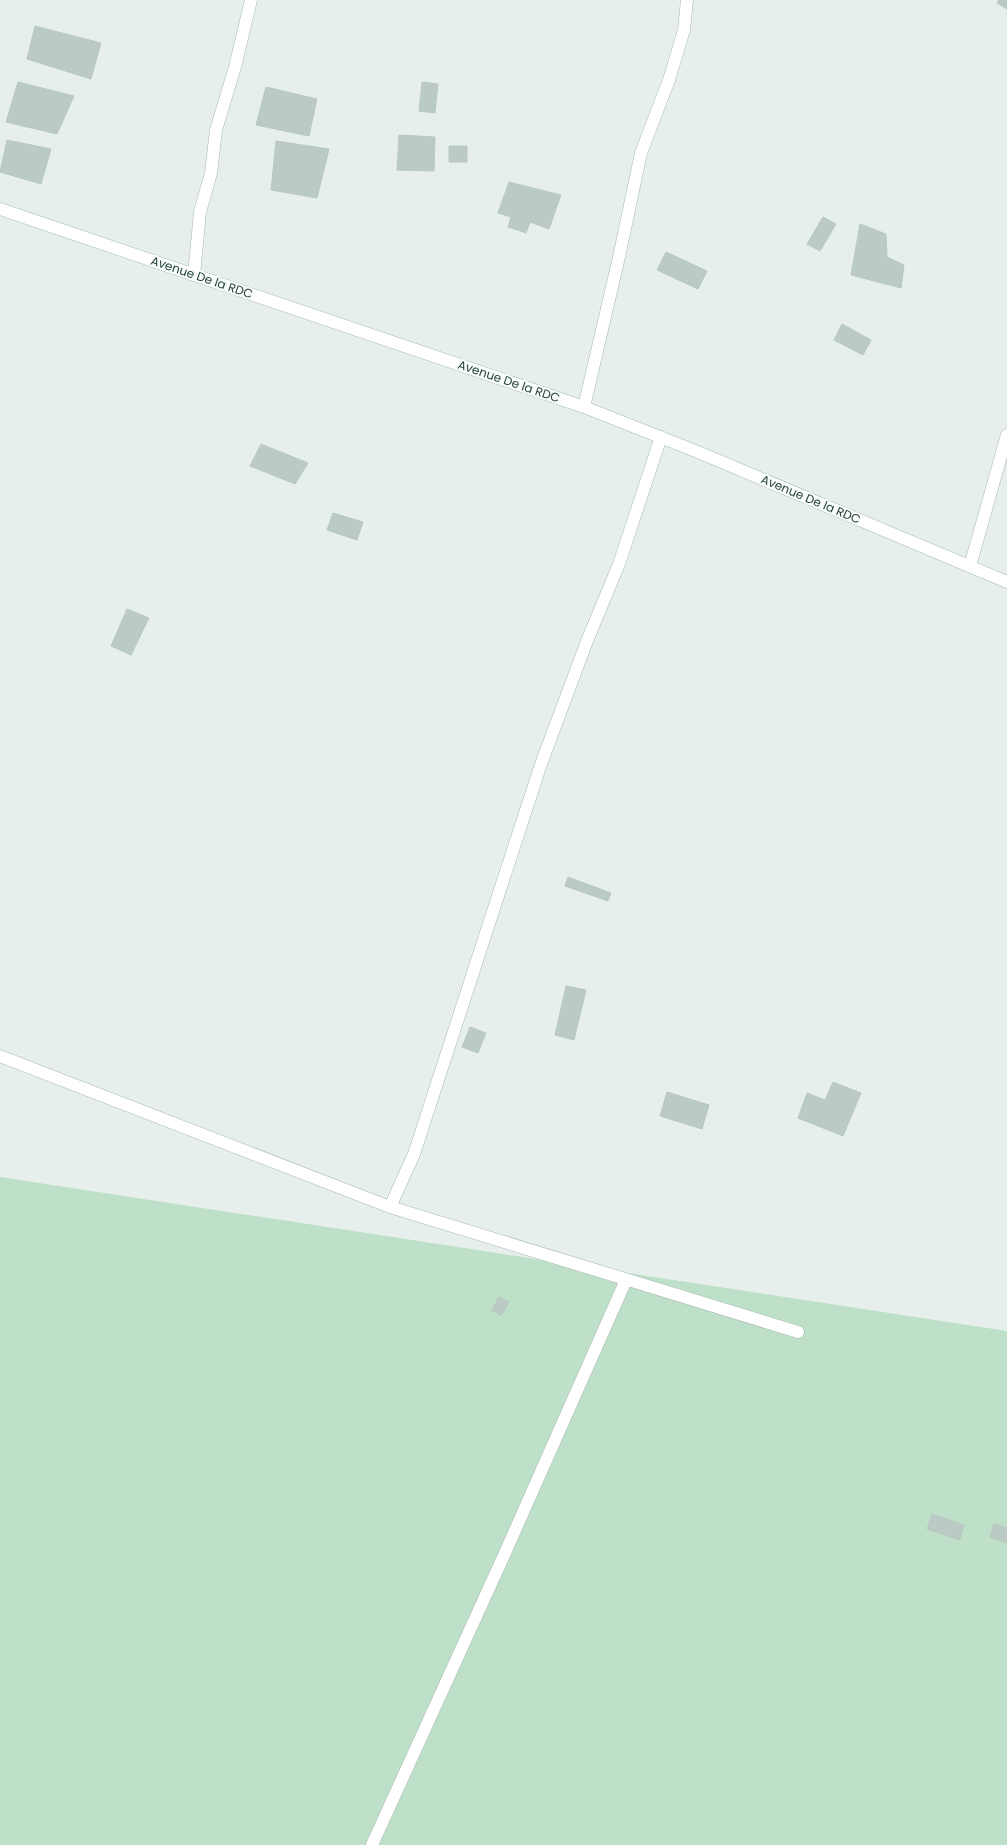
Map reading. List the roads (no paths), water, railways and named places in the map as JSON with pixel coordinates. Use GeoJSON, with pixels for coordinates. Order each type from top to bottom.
{"type":"FeatureCollection","features":[{"type":"Feature","properties":{"kind":"street"},"geometry":{"type":"LineString","coordinates":[[194,274],[200,212],[211,173],[216,130],[235,67],[250,0]]}},
{"type":"Feature","properties":{"kind":"street"},"geometry":{"type":"LineString","coordinates":[[584,407],[620,257],[641,153],[669,80],[684,30],[687,0]]}},
{"type":"Feature","properties":{"kind":"street","name":"Avenue De la RDC"},"geometry":{"type":"LineString","coordinates":[[0,209],[584,407],[661,437],[1007,582]]}},
{"type":"Feature","properties":{"kind":"street"},"geometry":{"type":"LineString","coordinates":[[970,566],[1007,435]]}},
{"type":"Feature","properties":{"kind":"street"},"geometry":{"type":"LineString","coordinates":[[390,1207],[414,1154],[541,764],[586,641],[620,564],[661,437]]}},
{"type":"Feature","properties":{"kind":"street"},"geometry":{"type":"LineString","coordinates":[[0,1056],[390,1207],[798,1332]]}},
{"type":"Feature","properties":{"kind":"street"},"geometry":{"type":"LineString","coordinates":[[372,1845],[508,1546],[626,1280]]}}]}
